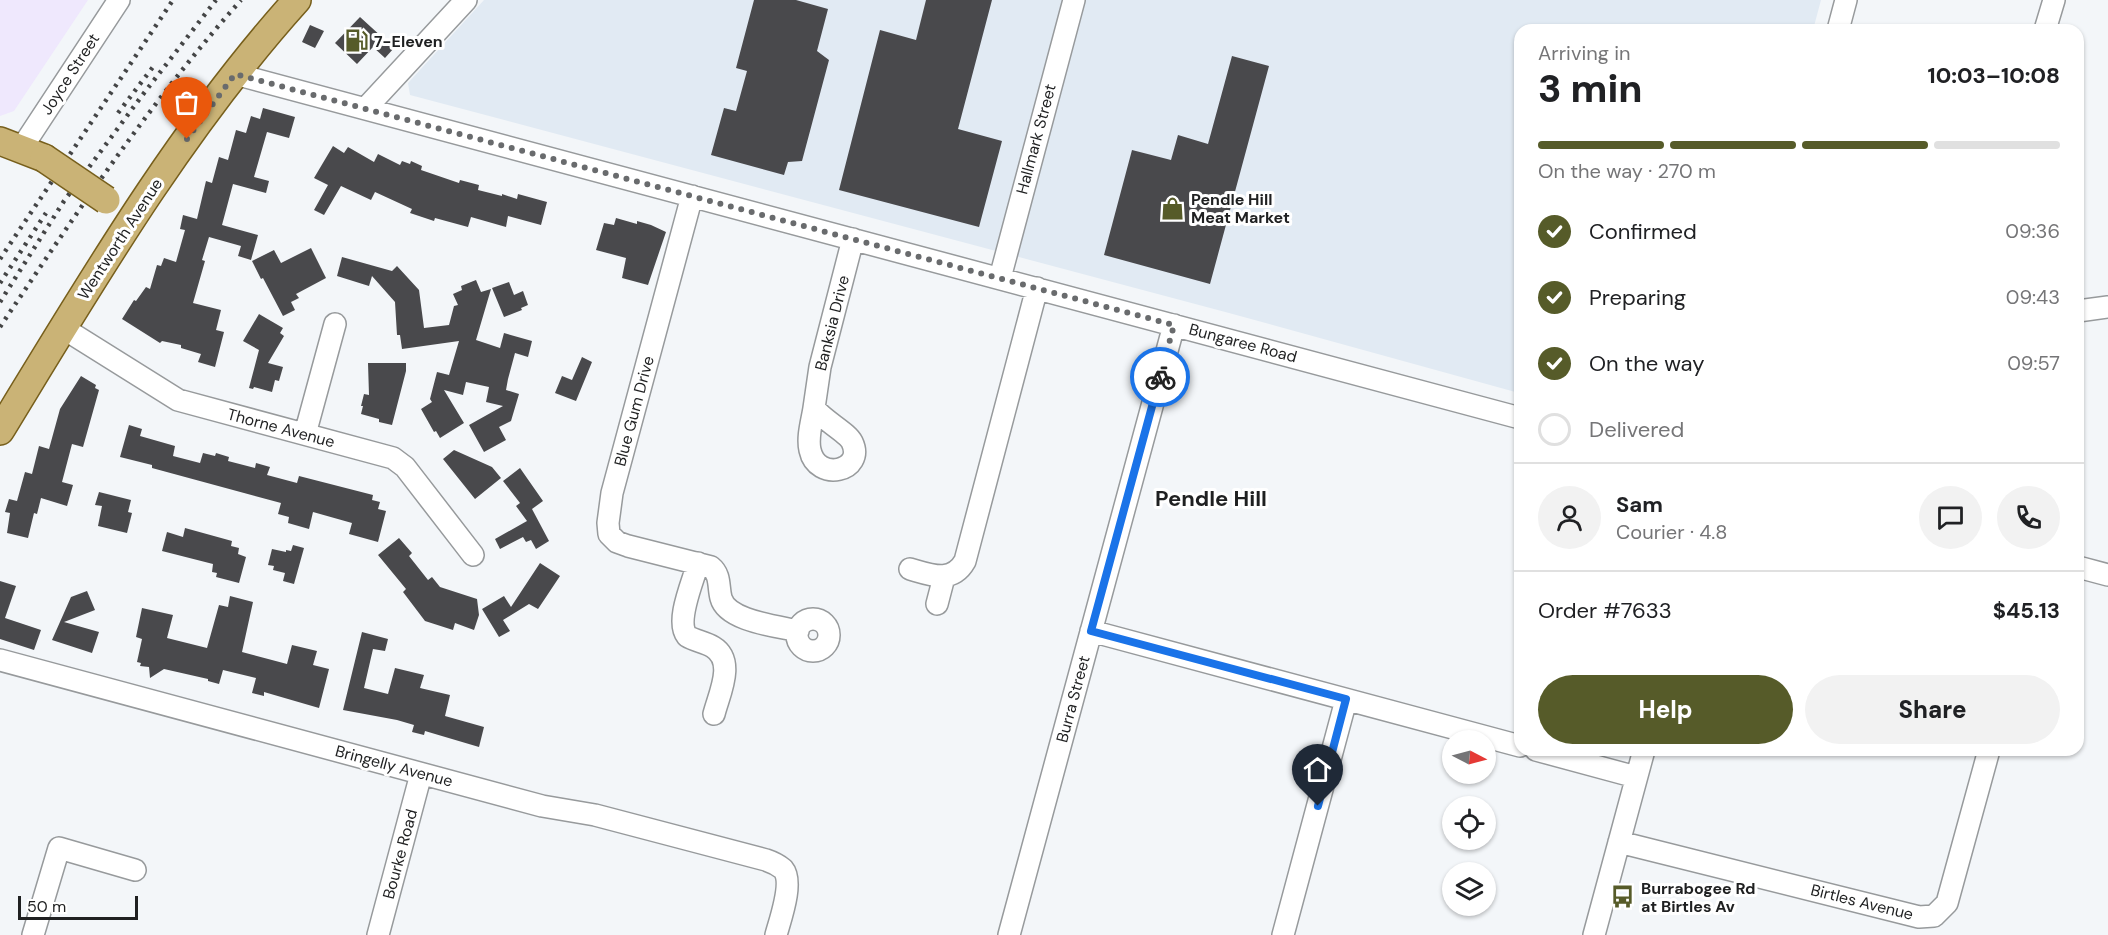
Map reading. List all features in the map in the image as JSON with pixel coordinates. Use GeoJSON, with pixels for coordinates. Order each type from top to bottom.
{"type":"FeatureCollection","features":[{"type":"Feature","properties":{"kind":"main road","name":"Wentworth Avenue"},"geometry":{"type":"LineString","coordinates":[[0,431],[131,218],[235,74],[297,0]]}},
{"type":"Feature","properties":{"kind":"main road"},"geometry":{"type":"LineString","coordinates":[[22,149],[106,200],[131,218]]}},
{"type":"Feature","properties":{"kind":"street","name":"Joyce Street"},"geometry":{"type":"LineString","coordinates":[[22,149],[119,0]]}},
{"type":"Feature","properties":{"kind":"street"},"geometry":{"type":"LineString","coordinates":[[366,108],[466,0]]}},
{"type":"Feature","properties":{"kind":"street","name":"Hallmark Street"},"geometry":{"type":"LineString","coordinates":[[1000,278],[1074,0]]}},
{"type":"Feature","properties":{"kind":"street"},"geometry":{"type":"LineString","coordinates":[[1840,24],[1846,0]]}},
{"type":"Feature","properties":{"kind":"street"},"geometry":{"type":"LineString","coordinates":[[2047,24],[2054,0]]}},
{"type":"Feature","properties":{"kind":"street","name":"Bungaree Road"},"geometry":{"type":"LineString","coordinates":[[235,74],[1514,416]]}},
{"type":"Feature","properties":{"kind":"street","name":"Blue Gum Drive"},"geometry":{"type":"LineString","coordinates":[[692,196],[612,493],[608,529],[612,538],[617,542],[698,563],[715,570],[722,602],[736,615],[798,631]]}},
{"type":"Feature","properties":{"kind":"street","name":"Banksia Drive"},"geometry":{"type":"LineString","coordinates":[[814,408],[820,367],[853,239]]}},
{"type":"Feature","properties":{"kind":"street"},"geometry":{"type":"LineString","coordinates":[[910,569],[944,577],[958,570],[965,561],[1037,288]]}},
{"type":"Feature","properties":{"kind":"street"},"geometry":{"type":"LineString","coordinates":[[2084,310],[2108,307]]}},
{"type":"Feature","properties":{"kind":"street"},"geometry":{"type":"LineString","coordinates":[[305,434],[335,324]]}},
{"type":"Feature","properties":{"kind":"street","name":"Burra Street"},"geometry":{"type":"LineString","coordinates":[[1009,935],[1174,325]]}},
{"type":"Feature","properties":{"kind":"street","name":"Thorne Avenue"},"geometry":{"type":"LineString","coordinates":[[63,328],[178,400],[384,455],[399,462],[473,555]]}},
{"type":"Feature","properties":{"kind":"street"},"geometry":{"type":"LineString","coordinates":[[698,563],[682,617],[682,627],[687,636],[716,649],[725,662],[725,672],[714,714]]}},
{"type":"Feature","properties":{"kind":"street"},"geometry":{"type":"LineString","coordinates":[[2084,569],[2108,575]]}},
{"type":"Feature","properties":{"kind":"street"},"geometry":{"type":"LineString","coordinates":[[937,604],[944,577]]}},
{"type":"Feature","properties":{"kind":"street"},"geometry":{"type":"LineString","coordinates":[[1091,631],[1514,744]]}},
{"type":"Feature","properties":{"kind":"street","name":"Bringelly Avenue"},"geometry":{"type":"LineString","coordinates":[[0,660],[542,806],[595,815],[775,864],[785,873],[785,898],[776,935]]}},
{"type":"Feature","properties":{"kind":"street"},"geometry":{"type":"LineString","coordinates":[[1283,935],[1346,699]]}},
{"type":"Feature","properties":{"kind":"street"},"geometry":{"type":"LineString","coordinates":[[1558,756],[1636,777]]}},
{"type":"Feature","properties":{"kind":"street"},"geometry":{"type":"LineString","coordinates":[[1594,935],[1642,756]]}},
{"type":"Feature","properties":{"kind":"street","name":"Birtles Avenue"},"geometry":{"type":"LineString","coordinates":[[1619,842],[1919,917],[1934,916],[1947,903],[1987,756]]}},
{"type":"Feature","properties":{"kind":"street","name":"Bourke Road"},"geometry":{"type":"LineString","coordinates":[[378,935],[421,774]]}},
{"type":"Feature","properties":{"kind":"street"},"geometry":{"type":"LineString","coordinates":[[33,935],[59,848],[135,870]]}},
{"type":"Feature","properties":{"kind":"shaded area"},"geometry":{"type":"Polygon","coordinates":[[[0,0],[88,0],[14,111],[0,116],[0,0]]]}},
{"type":"Feature","properties":{"kind":"shaded area"},"geometry":{"type":"Polygon","coordinates":[[[484,0],[1821,0],[1815,24],[1514,24],[1514,392],[1229,313],[410,95],[408,83],[484,0]]]}},
{"type":"Feature","properties":{"kind":"building"},"geometry":{"type":"Polygon","coordinates":[[[754,0],[796,0],[828,9],[817,51],[829,60],[802,161],[788,162],[784,175],[711,155],[724,108],[736,111],[747,71],[736,68],[754,0]]]}},
{"type":"Feature","properties":{"kind":"building"},"geometry":{"type":"Polygon","coordinates":[[[926,0],[992,0],[958,129],[1002,141],[979,227],[839,190],[880,30],[916,40],[926,0]]]}},
{"type":"Feature","properties":{"kind":"building"},"geometry":{"type":"Polygon","coordinates":[[[360,17],[394,48],[385,58],[373,47],[357,64],[335,43],[360,17]]]}},
{"type":"Feature","properties":{"kind":"building"},"geometry":{"type":"Polygon","coordinates":[[[310,25],[324,31],[315,48],[302,42],[310,25]]]}},
{"type":"Feature","properties":{"kind":"building","name":"Pendle Hill Meat Market"},"geometry":{"type":"Polygon","coordinates":[[[1232,56],[1269,66],[1210,284],[1104,255],[1132,150],[1171,160],[1178,135],[1208,144],[1232,56]]]}},
{"type":"Feature","properties":{"kind":"building"},"geometry":{"type":"Polygon","coordinates":[[[263,108],[295,117],[289,138],[267,132],[254,177],[269,181],[266,193],[233,184],[222,225],[258,235],[251,260],[238,256],[241,246],[209,237],[193,303],[221,310],[216,330],[224,332],[215,367],[198,362],[201,354],[181,348],[181,345],[162,341],[160,343],[122,319],[146,287],[150,289],[157,265],[161,266],[164,258],[176,262],[185,230],[180,229],[183,215],[197,219],[206,181],[212,183],[219,157],[228,160],[236,130],[246,133],[251,116],[260,119],[263,108]]]}},
{"type":"Feature","properties":{"kind":"building"},"geometry":{"type":"Polygon","coordinates":[[[333,146],[344,153],[348,147],[374,162],[378,154],[400,165],[402,161],[410,164],[411,161],[422,166],[421,170],[459,183],[460,180],[479,185],[478,190],[517,199],[518,194],[547,202],[541,225],[508,216],[506,227],[471,217],[468,227],[435,218],[434,221],[410,213],[412,209],[375,192],[371,200],[341,186],[324,215],[314,210],[328,185],[314,178],[333,146]]]}},
{"type":"Feature","properties":{"kind":"building"},"geometry":{"type":"Polygon","coordinates":[[[616,218],[637,224],[637,221],[666,232],[648,285],[622,278],[626,258],[596,250],[604,223],[614,225],[616,218]]]}},
{"type":"Feature","properties":{"kind":"building"},"geometry":{"type":"Polygon","coordinates":[[[311,248],[326,278],[296,294],[299,298],[291,302],[295,310],[283,316],[252,261],[274,250],[281,263],[311,248]]]}},
{"type":"Feature","properties":{"kind":"building"},"geometry":{"type":"Polygon","coordinates":[[[342,257],[392,271],[397,266],[419,290],[424,328],[449,325],[454,306],[458,305],[453,294],[462,290],[461,286],[476,280],[481,292],[491,289],[476,340],[500,348],[504,333],[532,341],[528,357],[515,353],[508,379],[506,390],[519,394],[511,421],[499,427],[506,440],[484,452],[469,425],[503,406],[486,402],[489,387],[466,382],[463,395],[444,390],[464,423],[440,438],[436,431],[434,432],[421,409],[432,402],[430,399],[437,372],[449,375],[459,341],[402,349],[400,335],[397,335],[395,302],[372,276],[369,286],[337,276],[342,257]]]}},
{"type":"Feature","properties":{"kind":"building"},"geometry":{"type":"Polygon","coordinates":[[[509,282],[514,295],[523,291],[528,305],[504,317],[492,288],[509,282]]]}},
{"type":"Feature","properties":{"kind":"building"},"geometry":{"type":"Polygon","coordinates":[[[259,314],[283,328],[280,333],[284,336],[268,363],[283,367],[279,381],[275,380],[272,392],[254,387],[249,388],[259,350],[243,341],[259,314]]]}},
{"type":"Feature","properties":{"kind":"building"},"geometry":{"type":"Polygon","coordinates":[[[582,357],[592,362],[576,401],[555,393],[562,376],[572,380],[582,357]]]}},
{"type":"Feature","properties":{"kind":"building"},"geometry":{"type":"Polygon","coordinates":[[[368,363],[406,363],[392,425],[361,414],[364,394],[369,395],[368,363]]]}},
{"type":"Feature","properties":{"kind":"building"},"geometry":{"type":"Polygon","coordinates":[[[81,376],[96,385],[95,388],[99,390],[83,447],[72,444],[62,482],[73,485],[67,506],[41,498],[37,514],[34,513],[28,538],[7,533],[10,513],[5,512],[9,499],[17,501],[25,472],[32,474],[39,446],[49,449],[60,409],[81,376]]]}},
{"type":"Feature","properties":{"kind":"building"},"geometry":{"type":"Polygon","coordinates":[[[129,425],[142,429],[140,436],[175,446],[173,456],[200,463],[203,453],[215,456],[216,453],[229,457],[228,461],[255,468],[256,463],[270,467],[267,475],[297,483],[299,476],[373,495],[372,500],[380,502],[378,509],[386,511],[378,542],[349,534],[352,523],[313,512],[309,529],[288,523],[289,517],[278,514],[281,503],[120,457],[129,425]]]}},
{"type":"Feature","properties":{"kind":"building"},"geometry":{"type":"Polygon","coordinates":[[[454,450],[492,467],[501,478],[475,499],[443,459],[454,450]]]}},
{"type":"Feature","properties":{"kind":"building"},"geometry":{"type":"Polygon","coordinates":[[[520,468],[543,501],[532,509],[549,541],[536,549],[531,540],[526,542],[523,537],[500,549],[495,539],[527,521],[516,506],[520,503],[503,481],[520,468]]]}},
{"type":"Feature","properties":{"kind":"building"},"geometry":{"type":"Polygon","coordinates":[[[99,492],[131,500],[128,512],[132,513],[127,533],[98,526],[102,506],[95,505],[99,492]]]}},
{"type":"Feature","properties":{"kind":"building"},"geometry":{"type":"Polygon","coordinates":[[[185,528],[232,541],[231,546],[239,548],[238,554],[246,557],[239,583],[216,577],[217,573],[212,572],[213,564],[162,551],[167,532],[183,537],[185,528]]]}},
{"type":"Feature","properties":{"kind":"building"},"geometry":{"type":"Polygon","coordinates":[[[399,538],[412,553],[409,556],[428,580],[432,577],[440,587],[477,599],[479,615],[474,630],[455,623],[453,630],[425,621],[403,592],[406,589],[378,555],[399,538]]]}},
{"type":"Feature","properties":{"kind":"building"},"geometry":{"type":"Polygon","coordinates":[[[293,545],[304,548],[294,584],[283,581],[285,573],[273,570],[274,566],[268,565],[272,549],[286,552],[286,550],[291,551],[293,545]]]}},
{"type":"Feature","properties":{"kind":"building"},"geometry":{"type":"Polygon","coordinates":[[[540,563],[560,576],[538,609],[529,604],[503,620],[510,631],[499,637],[482,609],[504,596],[511,607],[540,563]]]}},
{"type":"Feature","properties":{"kind":"building"},"geometry":{"type":"Polygon","coordinates":[[[0,581],[16,586],[5,618],[41,630],[34,650],[0,639],[0,581]]]}},
{"type":"Feature","properties":{"kind":"building"},"geometry":{"type":"Polygon","coordinates":[[[87,591],[95,610],[64,622],[99,632],[92,653],[52,640],[71,597],[87,591]]]}},
{"type":"Feature","properties":{"kind":"building"},"geometry":{"type":"Polygon","coordinates":[[[230,596],[253,602],[242,652],[287,664],[292,645],[317,651],[313,665],[329,669],[319,708],[264,692],[264,696],[252,693],[256,678],[223,670],[219,684],[208,681],[208,679],[164,669],[150,678],[149,667],[140,666],[141,663],[137,662],[142,639],[136,637],[142,608],[173,615],[167,638],[207,648],[219,605],[228,607],[230,596]]]}},
{"type":"Feature","properties":{"kind":"building"},"geometry":{"type":"Polygon","coordinates":[[[362,632],[388,639],[385,651],[373,649],[364,688],[388,694],[395,668],[424,675],[420,688],[450,695],[445,716],[484,727],[479,747],[425,731],[424,735],[412,732],[414,725],[397,720],[343,710],[362,632]]]}},
{"type":"Feature","properties":{"kind":"railway"},"geometry":{"type":"LineString","coordinates":[[0,259],[173,0]]}},
{"type":"Feature","properties":{"kind":"railway"},"geometry":{"type":"LineString","coordinates":[[0,302],[64,201],[216,0]]}},
{"type":"Feature","properties":{"kind":"railway"},"geometry":{"type":"LineString","coordinates":[[0,327],[85,201],[145,118],[241,0]]}},
{"type":"Feature","properties":{"kind":"railway"},"geometry":{"type":"LineString","coordinates":[[118,113],[156,63]]}},
{"type":"Feature","properties":{"kind":"railway"},"geometry":{"type":"LineString","coordinates":[[0,283],[46,213]]}},
{"type":"Feature","properties":{"kind":"way so far"},"geometry":{"type":"LineString","coordinates":[[187,139],[235,74],[1174,325],[1160,377]]}},
{"type":"Feature","properties":{"kind":"place","name":"7-Eleven"},"geometry":{"type":"Point","coordinates":[356,41]}},
{"type":"Feature","properties":{"kind":"place","name":"Pendle Hill Meat Market"},"geometry":{"type":"Point","coordinates":[1173,208]}},
{"type":"Feature","properties":{"kind":"place","name":"Burrabogee Rd at Birtles Av"},"geometry":{"type":"Point","coordinates":[1623,897]}},
{"type":"Feature","properties":{"kind":"district","name":"Pendle Hill"},"geometry":{"type":"Point","coordinates":[1211,498]}},
{"type":"Feature","properties":{"kind":"route"},"geometry":{"type":"LineString","coordinates":[[1160,377],[1091,631],[1346,699],[1318,806]]}}]}
